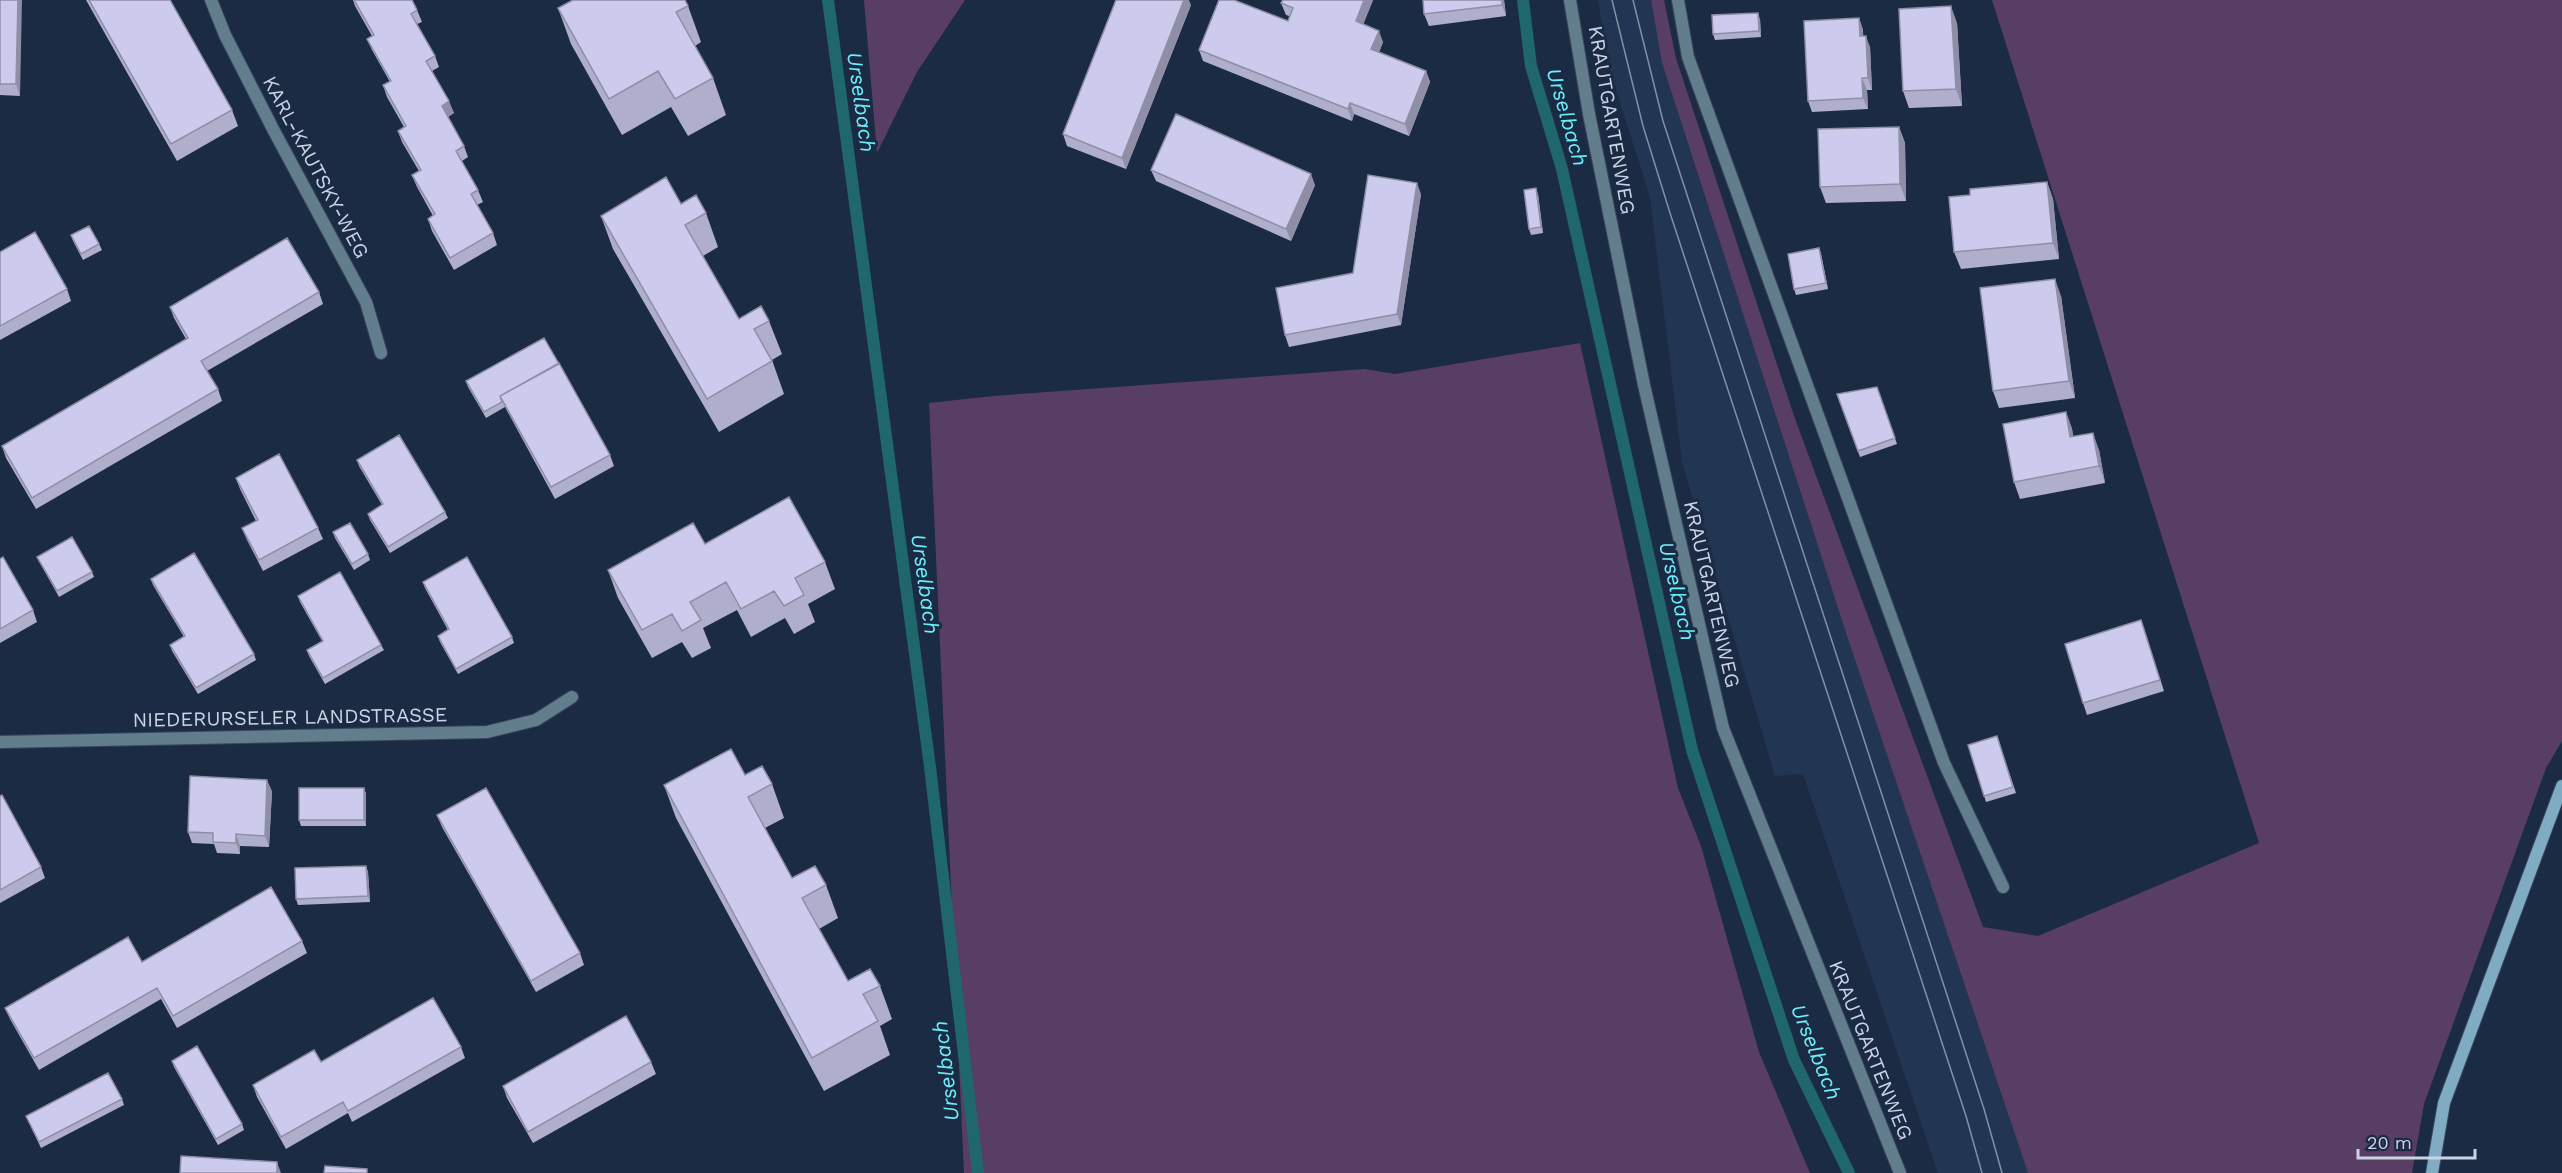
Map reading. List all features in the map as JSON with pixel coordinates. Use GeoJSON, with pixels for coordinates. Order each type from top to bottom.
{"type":"FeatureCollection","features":[{"type":"Feature","properties":{"kind":"main road"},"geometry":{"type":"LineString","coordinates":[[2432,1173],[2445,1103],[2562,786]]}},
{"type":"Feature","properties":{"kind":"street","name":"KARL-KAUTSKY-WEG"},"geometry":{"type":"LineString","coordinates":[[211,0],[225,35],[269,121],[366,302],[381,353]]}},
{"type":"Feature","properties":{"kind":"street","name":"KRAUTGARTENWEG"},"geometry":{"type":"LineString","coordinates":[[1570,0],[1641,374],[1723,728],[1900,1173]]}},
{"type":"Feature","properties":{"kind":"street"},"geometry":{"type":"LineString","coordinates":[[1678,0],[1688,57],[1935,741],[2003,887]]}},
{"type":"Feature","properties":{"kind":"street","name":"NIEDERURSELER LANDSTRASSE"},"geometry":{"type":"LineString","coordinates":[[0,742],[487,732],[536,720],[572,697]]}},
{"type":"Feature","properties":{"kind":"shaded area"},"geometry":{"type":"Polygon","coordinates":[[[864,0],[965,0],[917,72],[877,153],[864,0]]]}},
{"type":"Feature","properties":{"kind":"shaded area"},"geometry":{"type":"Polygon","coordinates":[[[1598,0],[1651,0],[1662,63],[1848,639],[2028,1173],[1938,1173],[1803,774],[1775,776],[1682,462],[1650,197],[1609,68],[1598,0]]]}},
{"type":"Feature","properties":{"kind":"shaded area"},"geometry":{"type":"Polygon","coordinates":[[[1651,0],[1664,0],[1676,58],[1794,416],[1983,927],[2038,936],[2259,843],[1992,0],[2562,0],[2562,741],[2546,768],[2424,1104],[2412,1173],[2028,1173],[1848,639],[1662,63],[1651,0]]]}},
{"type":"Feature","properties":{"kind":"shaded area"},"geometry":{"type":"Polygon","coordinates":[[[1580,343],[1678,788],[1701,846],[1759,1052],[1810,1173],[964,1173],[929,403],[993,396],[1365,369],[1395,374],[1580,343]]]}},
{"type":"Feature","properties":{"kind":"building"},"geometry":{"type":"Polygon","coordinates":[[[0,0],[18,0],[16,84],[0,84],[0,0]]]}},
{"type":"Feature","properties":{"kind":"building"},"geometry":{"type":"Polygon","coordinates":[[[89,0],[170,0],[232,110],[171,144],[89,0]]]}},
{"type":"Feature","properties":{"kind":"building"},"geometry":{"type":"Polygon","coordinates":[[[354,0],[412,0],[417,10],[411,14],[435,56],[426,61],[449,101],[442,106],[464,146],[456,151],[478,190],[471,194],[493,233],[450,258],[428,219],[435,214],[412,175],[421,170],[398,131],[406,126],[383,85],[391,81],[367,39],[374,35],[354,0]]]}},
{"type":"Feature","properties":{"kind":"building"},"geometry":{"type":"Polygon","coordinates":[[[573,0],[685,0],[688,6],[676,12],[713,78],[675,99],[658,71],[609,99],[558,8],[573,0]]]}},
{"type":"Feature","properties":{"kind":"building"},"geometry":{"type":"Polygon","coordinates":[[[1116,0],[1184,0],[1122,158],[1063,134],[1116,0]]]}},
{"type":"Feature","properties":{"kind":"building"},"geometry":{"type":"Polygon","coordinates":[[[1219,0],[1234,0],[1288,21],[1293,8],[1281,3],[1283,0],[1364,0],[1356,21],[1379,31],[1371,49],[1426,71],[1405,124],[1350,103],[1348,109],[1199,50],[1219,0]]]}},
{"type":"Feature","properties":{"kind":"building"},"geometry":{"type":"Polygon","coordinates":[[[1423,0],[1502,0],[1502,5],[1424,14],[1423,0]]]}},
{"type":"Feature","properties":{"kind":"building"},"geometry":{"type":"Polygon","coordinates":[[[1951,6],[1956,89],[1903,91],[1899,9],[1951,6]]]}},
{"type":"Feature","properties":{"kind":"building"},"geometry":{"type":"Polygon","coordinates":[[[1758,13],[1759,31],[1713,34],[1712,15],[1758,13]]]}},
{"type":"Feature","properties":{"kind":"building"},"geometry":{"type":"Polygon","coordinates":[[[1859,18],[1860,36],[1866,36],[1868,78],[1862,78],[1863,98],[1808,101],[1804,21],[1859,18]]]}},
{"type":"Feature","properties":{"kind":"building"},"geometry":{"type":"Polygon","coordinates":[[[1176,114],[1311,174],[1286,229],[1151,170],[1176,114]]]}},
{"type":"Feature","properties":{"kind":"building"},"geometry":{"type":"Polygon","coordinates":[[[1899,127],[1900,184],[1820,187],[1818,129],[1899,127]]]}},
{"type":"Feature","properties":{"kind":"building"},"geometry":{"type":"Polygon","coordinates":[[[1368,175],[1417,183],[1397,314],[1285,335],[1276,288],[1353,273],[1368,175]]]}},
{"type":"Feature","properties":{"kind":"building"},"geometry":{"type":"Polygon","coordinates":[[[666,177],[681,204],[696,195],[706,213],[685,225],[739,319],[761,306],[769,321],[754,329],[772,361],[707,399],[601,216],[666,177]]]}},
{"type":"Feature","properties":{"kind":"building"},"geometry":{"type":"Polygon","coordinates":[[[2047,182],[2053,243],[1954,252],[1949,197],[1970,195],[1970,189],[2047,182]]]}},
{"type":"Feature","properties":{"kind":"building"},"geometry":{"type":"Polygon","coordinates":[[[1536,188],[1541,227],[1529,229],[1524,190],[1536,188]]]}},
{"type":"Feature","properties":{"kind":"building"},"geometry":{"type":"Polygon","coordinates":[[[89,226],[99,244],[81,254],[71,235],[89,226]]]}},
{"type":"Feature","properties":{"kind":"building"},"geometry":{"type":"Polygon","coordinates":[[[35,232],[67,289],[0,326],[0,252],[35,232]]]}},
{"type":"Feature","properties":{"kind":"building"},"geometry":{"type":"Polygon","coordinates":[[[287,238],[319,292],[201,361],[218,389],[32,498],[2,446],[188,338],[170,307],[287,238]]]}},
{"type":"Feature","properties":{"kind":"building"},"geometry":{"type":"Polygon","coordinates":[[[1819,248],[1826,283],[1794,289],[1788,254],[1819,248]]]}},
{"type":"Feature","properties":{"kind":"building"},"geometry":{"type":"Polygon","coordinates":[[[2055,279],[2069,381],[1993,391],[1980,288],[2055,279]]]}},
{"type":"Feature","properties":{"kind":"building"},"geometry":{"type":"Polygon","coordinates":[[[544,338],[559,364],[500,396],[502,402],[484,412],[466,381],[544,338]]]}},
{"type":"Feature","properties":{"kind":"building"},"geometry":{"type":"Polygon","coordinates":[[[559,363],[610,455],[551,487],[500,396],[559,363]]]}},
{"type":"Feature","properties":{"kind":"building"},"geometry":{"type":"Polygon","coordinates":[[[1877,387],[1895,438],[1858,451],[1837,394],[1877,387]]]}},
{"type":"Feature","properties":{"kind":"building"},"geometry":{"type":"Polygon","coordinates":[[[2066,412],[2070,437],[2093,433],[2099,466],[2014,482],[2003,424],[2066,412]]]}},
{"type":"Feature","properties":{"kind":"building"},"geometry":{"type":"Polygon","coordinates":[[[399,435],[445,512],[388,547],[368,514],[383,504],[357,460],[399,435]]]}},
{"type":"Feature","properties":{"kind":"building"},"geometry":{"type":"Polygon","coordinates":[[[279,454],[318,528],[259,560],[242,528],[258,520],[236,478],[279,454]]]}},
{"type":"Feature","properties":{"kind":"building"},"geometry":{"type":"Polygon","coordinates":[[[789,497],[825,562],[795,578],[804,595],[784,606],[774,591],[741,609],[726,582],[690,602],[701,620],[682,631],[672,614],[642,630],[608,570],[693,523],[705,544],[789,497]]]}},
{"type":"Feature","properties":{"kind":"building"},"geometry":{"type":"Polygon","coordinates":[[[350,523],[368,554],[352,564],[333,532],[350,523]]]}},
{"type":"Feature","properties":{"kind":"building"},"geometry":{"type":"Polygon","coordinates":[[[72,537],[92,572],[57,591],[37,557],[72,537]]]}},
{"type":"Feature","properties":{"kind":"building"},"geometry":{"type":"Polygon","coordinates":[[[194,553],[254,654],[196,688],[170,645],[185,636],[151,579],[194,553]]]}},
{"type":"Feature","properties":{"kind":"building"},"geometry":{"type":"Polygon","coordinates":[[[3,557],[33,610],[0,629],[0,559],[3,557]]]}},
{"type":"Feature","properties":{"kind":"building"},"geometry":{"type":"Polygon","coordinates":[[[467,557],[512,637],[456,669],[438,636],[449,629],[423,582],[467,557]]]}},
{"type":"Feature","properties":{"kind":"building"},"geometry":{"type":"Polygon","coordinates":[[[340,572],[381,645],[323,678],[307,650],[323,641],[298,596],[340,572]]]}},
{"type":"Feature","properties":{"kind":"building"},"geometry":{"type":"Polygon","coordinates":[[[2141,620],[2160,680],[2083,703],[2065,644],[2141,620]]]}},
{"type":"Feature","properties":{"kind":"building"},"geometry":{"type":"Polygon","coordinates":[[[1997,736],[2013,787],[1984,796],[1968,745],[1997,736]]]}},
{"type":"Feature","properties":{"kind":"building"},"geometry":{"type":"Polygon","coordinates":[[[731,749],[745,775],[762,766],[772,784],[748,797],[792,878],[815,866],[826,885],[802,898],[848,981],[870,969],[880,986],[863,994],[878,1021],[812,1058],[664,785],[731,749]]]}},
{"type":"Feature","properties":{"kind":"building"},"geometry":{"type":"Polygon","coordinates":[[[190,776],[267,780],[265,836],[236,834],[236,843],[213,842],[213,833],[188,832],[190,776]]]}},
{"type":"Feature","properties":{"kind":"building"},"geometry":{"type":"Polygon","coordinates":[[[299,788],[364,788],[364,820],[299,820],[299,788]]]}},
{"type":"Feature","properties":{"kind":"building"},"geometry":{"type":"Polygon","coordinates":[[[486,788],[580,953],[531,981],[437,815],[486,788]]]}},
{"type":"Feature","properties":{"kind":"building"},"geometry":{"type":"Polygon","coordinates":[[[2,795],[41,867],[0,890],[0,796],[2,795]]]}},
{"type":"Feature","properties":{"kind":"building"},"geometry":{"type":"Polygon","coordinates":[[[366,866],[368,896],[296,899],[295,868],[366,866]]]}},
{"type":"Feature","properties":{"kind":"building"},"geometry":{"type":"Polygon","coordinates":[[[271,887],[302,941],[173,1016],[157,988],[34,1058],[5,1008],[128,937],[142,962],[271,887]]]}},
{"type":"Feature","properties":{"kind":"building"},"geometry":{"type":"Polygon","coordinates":[[[433,998],[461,1047],[348,1111],[343,1102],[281,1137],[253,1085],[314,1050],[321,1062],[433,998]]]}},
{"type":"Feature","properties":{"kind":"building"},"geometry":{"type":"Polygon","coordinates":[[[626,1016],[651,1062],[528,1132],[503,1086],[626,1016]]]}},
{"type":"Feature","properties":{"kind":"building"},"geometry":{"type":"Polygon","coordinates":[[[197,1046],[242,1124],[216,1139],[172,1061],[197,1046]]]}},
{"type":"Feature","properties":{"kind":"building"},"geometry":{"type":"Polygon","coordinates":[[[108,1073],[122,1099],[39,1142],[26,1116],[108,1073]]]}},
{"type":"Feature","properties":{"kind":"building"},"geometry":{"type":"Polygon","coordinates":[[[181,1156],[277,1162],[277,1173],[180,1173],[181,1156]]]}},
{"type":"Feature","properties":{"kind":"building"},"geometry":{"type":"Polygon","coordinates":[[[325,1166],[367,1169],[367,1173],[324,1173],[325,1166]]]}},
{"type":"Feature","properties":{"kind":"waterway","name":"Urselbach"},"geometry":{"type":"LineString","coordinates":[[828,0],[930,767],[978,1173]]}},
{"type":"Feature","properties":{"kind":"waterway","name":"Urselbach"},"geometry":{"type":"LineString","coordinates":[[1523,0],[1531,66],[1562,169],[1692,750],[1794,1060],[1849,1173]]}},
{"type":"Feature","properties":{"kind":"tram line"},"geometry":{"type":"LineString","coordinates":[[1612,0],[1643,126],[1670,213],[1966,1116],[1982,1173]]}},
{"type":"Feature","properties":{"kind":"tram line"},"geometry":{"type":"LineString","coordinates":[[1633,0],[1663,121],[1984,1109],[2002,1173]]}}]}
